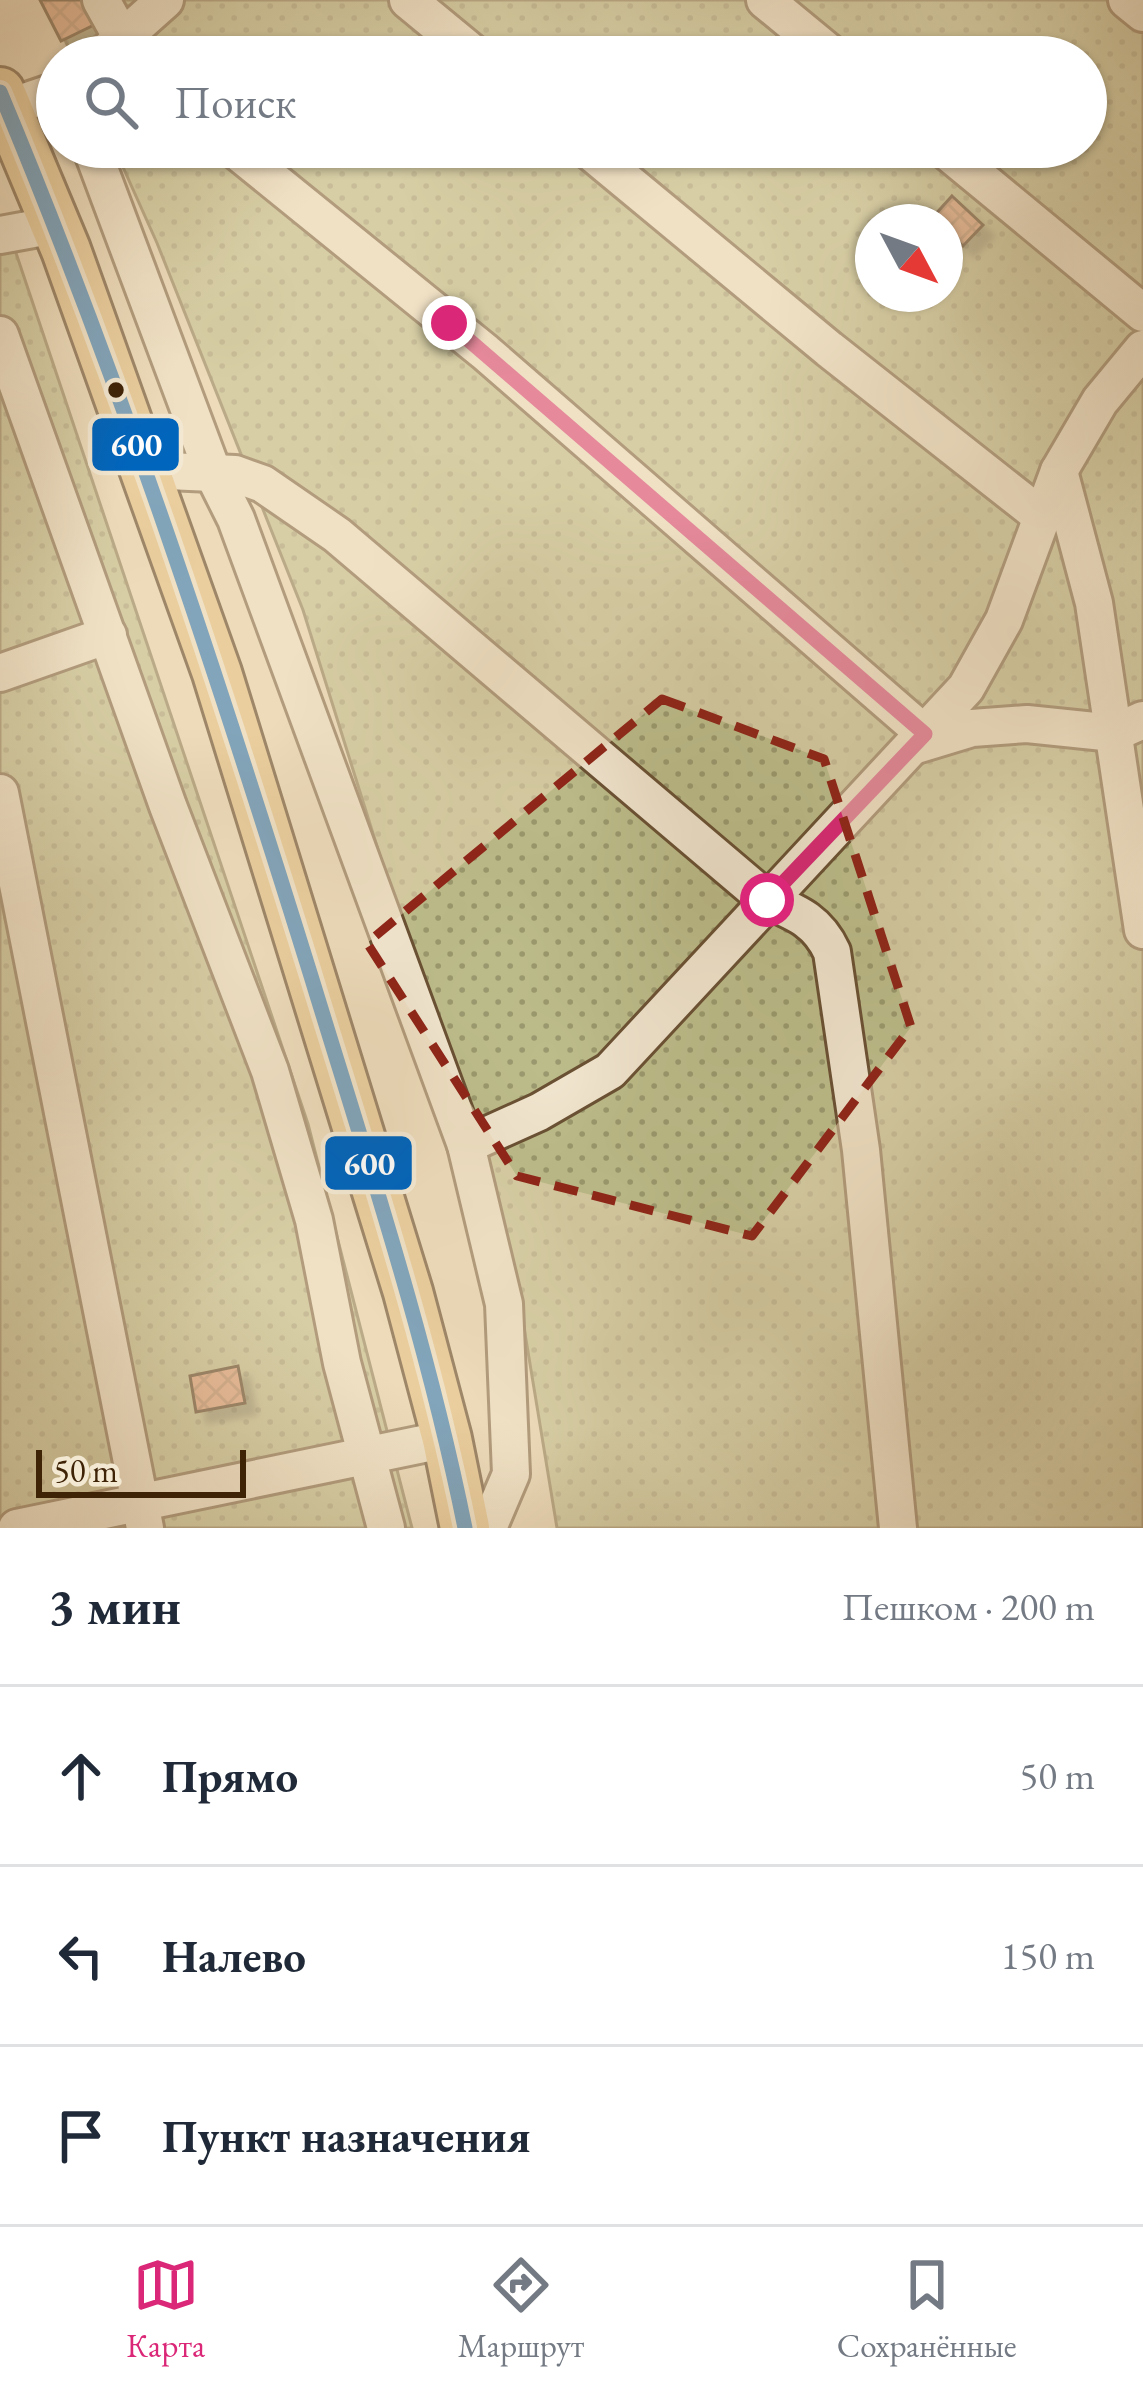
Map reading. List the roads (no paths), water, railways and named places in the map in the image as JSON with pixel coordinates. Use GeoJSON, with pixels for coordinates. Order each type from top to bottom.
{"type":"FeatureCollection","features":[{"type":"Feature","properties":{"kind":"main road"},"geometry":{"type":"LineString","coordinates":[[4,100],[55,225],[224,695],[408,1292],[465,1528]]}},
{"type":"Feature","properties":{"kind":"street"},"geometry":{"type":"LineString","coordinates":[[101,0],[107,36]]}},
{"type":"Feature","properties":{"kind":"street"},"geometry":{"type":"LineString","coordinates":[[126,36],[165,0]]}},
{"type":"Feature","properties":{"kind":"street"},"geometry":{"type":"LineString","coordinates":[[408,0],[452,36]]}},
{"type":"Feature","properties":{"kind":"street"},"geometry":{"type":"LineString","coordinates":[[765,0],[809,36]]}},
{"type":"Feature","properties":{"kind":"street"},"geometry":{"type":"LineString","coordinates":[[1127,0],[1143,14]]}},
{"type":"Feature","properties":{"kind":"street"},"geometry":{"type":"LineString","coordinates":[[4,100],[36,95]]}},
{"type":"Feature","properties":{"kind":"street"},"geometry":{"type":"LineString","coordinates":[[99,168],[213,473],[236,519],[466,1145],[503,1304],[511,1474],[488,1528]]}},
{"type":"Feature","properties":{"kind":"street"},"geometry":{"type":"LineString","coordinates":[[258,168],[485,352],[920,740]]}},
{"type":"Feature","properties":{"kind":"street"},"geometry":{"type":"LineString","coordinates":[[610,168],[829,349],[1042,516]]}},
{"type":"Feature","properties":{"kind":"street"},"geometry":{"type":"LineString","coordinates":[[967,168],[1143,313]]}},
{"type":"Feature","properties":{"kind":"street"},"geometry":{"type":"LineString","coordinates":[[0,236],[55,225]]}},
{"type":"Feature","properties":{"kind":"street"},"geometry":{"type":"LineString","coordinates":[[0,335],[168,806],[270,1071],[314,1220],[341,1363],[386,1528]]}},
{"type":"Feature","properties":{"kind":"street"},"geometry":{"type":"LineString","coordinates":[[466,1145],[610,1071],[966,688],[1004,620],[1059,471],[1100,401],[1143,350]]}},
{"type":"Feature","properties":{"kind":"street"},"geometry":{"type":"LineString","coordinates":[[145,470],[235,474],[263,484],[337,536],[767,900],[822,931],[832,952],[862,1150],[898,1528]]}},
{"type":"Feature","properties":{"kind":"street"},"geometry":{"type":"LineString","coordinates":[[1059,471],[1129,726],[1143,930]]}},
{"type":"Feature","properties":{"kind":"street"},"geometry":{"type":"LineString","coordinates":[[0,673],[108,634]]}},
{"type":"Feature","properties":{"kind":"street"},"geometry":{"type":"LineString","coordinates":[[920,740],[972,728],[1028,724],[1129,726]]}},
{"type":"Feature","properties":{"kind":"street"},"geometry":{"type":"LineString","coordinates":[[0,793],[142,1515]]}},
{"type":"Feature","properties":{"kind":"street"},"geometry":{"type":"LineString","coordinates":[[17,1528],[142,1515],[447,1439]]}}]}
